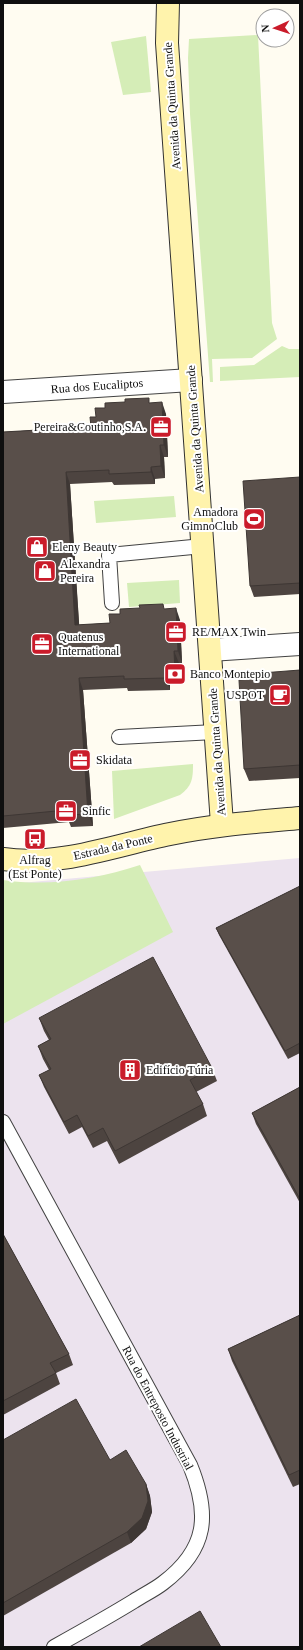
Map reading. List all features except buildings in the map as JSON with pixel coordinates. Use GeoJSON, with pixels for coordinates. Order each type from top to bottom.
{"type":"FeatureCollection","features":[{"type":"Feature","properties":{"kind":"street","name":"Avenida da Quinta Grande"},"geometry":{"type":"LineString","coordinates":[[168,3],[167,43],[222,824],[300,818]]}},
{"type":"Feature","properties":{"kind":"street","name":"Rua dos Eucaliptos"},"geometry":{"type":"LineString","coordinates":[[3,392],[191,380]]}},
{"type":"Feature","properties":{"kind":"street"},"geometry":{"type":"LineString","coordinates":[[210,650],[300,644]]}},
{"type":"Feature","properties":{"kind":"street","name":"Estrada da Ponte"},"geometry":{"type":"LineString","coordinates":[[3,859],[37,860],[73,856],[169,834],[222,824]]}},
{"type":"Feature","properties":{"kind":"lane"},"geometry":{"type":"LineString","coordinates":[[112,603],[109,555],[203,546]]}},
{"type":"Feature","properties":{"kind":"lane"},"geometry":{"type":"LineString","coordinates":[[119,737],[215,732]]}},
{"type":"Feature","properties":{"kind":"lane","name":"Rua do Entreposto Industrial"},"geometry":{"type":"LineString","coordinates":[[3,1122],[190,1464],[199,1486],[203,1508],[199,1539],[194,1551],[180,1569],[162,1584],[54,1647]]}},
{"type":"Feature","properties":{"kind":"shaded area"},"geometry":{"type":"Polygon","coordinates":[[[300,858],[300,1647],[3,1647],[3,881],[20,883],[300,858]]]}},
{"type":"Feature","properties":{"kind":"green space"},"geometry":{"type":"Polygon","coordinates":[[[255,35],[255,48],[259,48],[272,323],[277,339],[252,358],[212,359],[213,382],[210,382],[190,114],[188,58],[189,39],[255,35]]]}},
{"type":"Feature","properties":{"kind":"green space"},"geometry":{"type":"Polygon","coordinates":[[[146,36],[151,92],[123,95],[111,42],[146,36]]]}},
{"type":"Feature","properties":{"kind":"green space"},"geometry":{"type":"Polygon","coordinates":[[[282,346],[289,349],[300,349],[300,377],[220,381],[220,367],[254,365],[282,346]]]}},
{"type":"Feature","properties":{"kind":"green space"},"geometry":{"type":"Polygon","coordinates":[[[174,496],[176,517],[96,523],[94,501],[174,496]]]}},
{"type":"Feature","properties":{"kind":"green space"},"geometry":{"type":"Polygon","coordinates":[[[179,580],[180,603],[129,607],[127,583],[179,580]]]}},
{"type":"Feature","properties":{"kind":"green space"},"geometry":{"type":"Polygon","coordinates":[[[193,764],[191,782],[180,795],[114,819],[112,771],[193,764]]]}},
{"type":"Feature","properties":{"kind":"green space"},"geometry":{"type":"Polygon","coordinates":[[[140,865],[173,932],[3,1024],[3,880],[38,883],[55,882],[90,878],[140,865]]]}},
{"type":"Feature","properties":{"kind":"place","name":"Pereira&Coutinho,S.A."},"geometry":{"type":"Point","coordinates":[161,427]}},
{"type":"Feature","properties":{"kind":"place","name":"Amadora GimnoClub"},"geometry":{"type":"Point","coordinates":[254,519]}},
{"type":"Feature","properties":{"kind":"place","name":"Eleny Beauty"},"geometry":{"type":"Point","coordinates":[37,547]}},
{"type":"Feature","properties":{"kind":"place","name":"Alexandra Pereira"},"geometry":{"type":"Point","coordinates":[45,571]}},
{"type":"Feature","properties":{"kind":"place","name":"RE/MAX Twin"},"geometry":{"type":"Point","coordinates":[176,632]}},
{"type":"Feature","properties":{"kind":"place","name":"Quatenus International"},"geometry":{"type":"Point","coordinates":[42,644]}},
{"type":"Feature","properties":{"kind":"place","name":"Banco Montepio"},"geometry":{"type":"Point","coordinates":[175,674]}},
{"type":"Feature","properties":{"kind":"place","name":"USPOT"},"geometry":{"type":"Point","coordinates":[280,695]}},
{"type":"Feature","properties":{"kind":"place","name":"Skidata"},"geometry":{"type":"Point","coordinates":[80,760]}},
{"type":"Feature","properties":{"kind":"place","name":"Sinfic"},"geometry":{"type":"Point","coordinates":[66,811]}},
{"type":"Feature","properties":{"kind":"place","name":"Alfrag (Est Ponte)"},"geometry":{"type":"Point","coordinates":[35,839]}},
{"type":"Feature","properties":{"kind":"place","name":"Edifício Túria"},"geometry":{"type":"Point","coordinates":[130,1070]}}]}
